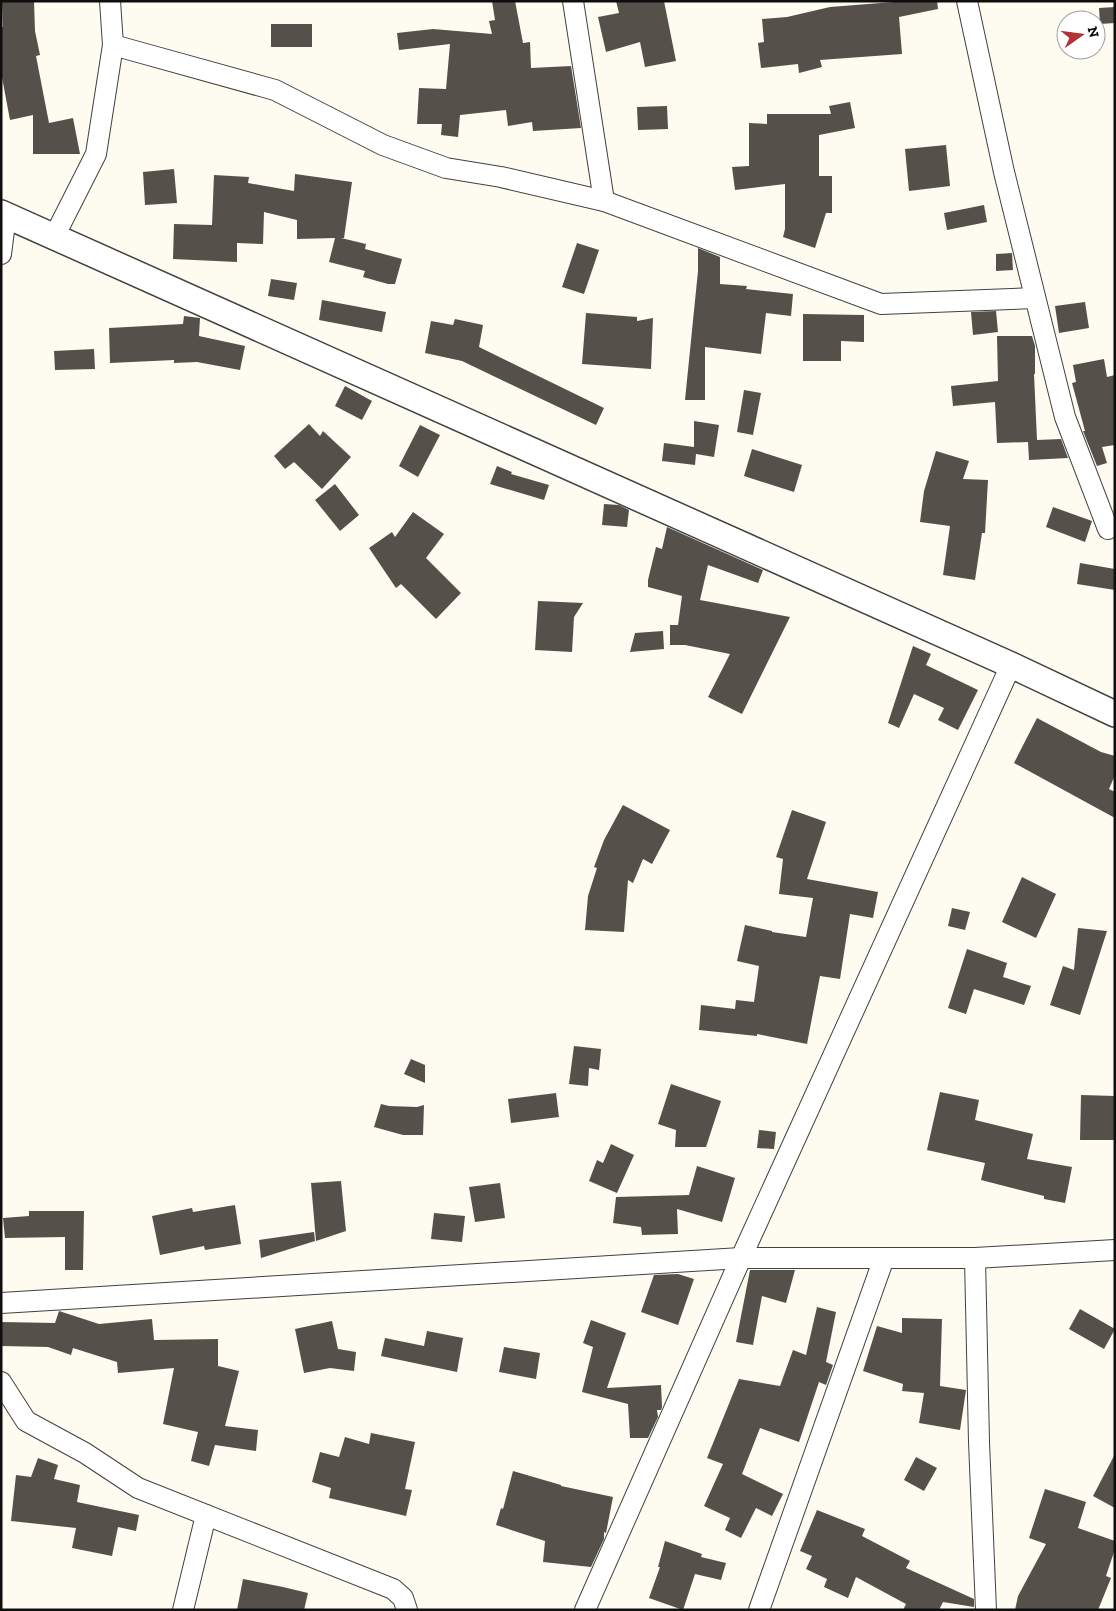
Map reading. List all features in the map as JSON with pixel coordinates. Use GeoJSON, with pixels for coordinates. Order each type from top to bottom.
{"type":"FeatureCollection","features":[{"type":"Feature","properties":{"kind":"street"},"geometry":{"type":"LineString","coordinates":[[54,237],[96,154],[113,46],[110,1]]}},
{"type":"Feature","properties":{"kind":"street"},"geometry":{"type":"LineString","coordinates":[[572,1],[604,201]]}},
{"type":"Feature","properties":{"kind":"street"},"geometry":{"type":"LineString","coordinates":[[967,1],[1004,172],[1065,417],[1108,529]]}},
{"type":"Feature","properties":{"kind":"street"},"geometry":{"type":"LineString","coordinates":[[113,46],[275,90],[383,145],[446,168],[502,177],[604,201],[881,304],[1035,298]]}},
{"type":"Feature","properties":{"kind":"street"},"geometry":{"type":"LineString","coordinates":[[1,254],[4,214],[1011,665],[1115,714]]}},
{"type":"Feature","properties":{"kind":"street"},"geometry":{"type":"LineString","coordinates":[[585,1610],[741,1258],[1011,665]]}},
{"type":"Feature","properties":{"kind":"street"},"geometry":{"type":"LineString","coordinates":[[1,1303],[741,1258],[975,1258],[1115,1250]]}},
{"type":"Feature","properties":{"kind":"street"},"geometry":{"type":"LineString","coordinates":[[759,1610],[884,1258]]}},
{"type":"Feature","properties":{"kind":"street"},"geometry":{"type":"LineString","coordinates":[[975,1258],[979,1442],[986,1610]]}},
{"type":"Feature","properties":{"kind":"street"},"geometry":{"type":"LineString","coordinates":[[1,1382],[26,1421],[85,1453],[138,1488],[393,1589],[403,1598],[406,1610]]}},
{"type":"Feature","properties":{"kind":"street"},"geometry":{"type":"LineString","coordinates":[[182,1610],[206,1515]]}},
{"type":"Feature","properties":{"kind":"building"},"geometry":{"type":"Polygon","coordinates":[[[2,1],[34,1],[35,31],[40,55],[36,56],[49,123],[73,118],[80,154],[33,154],[33,115],[10,120],[1,72],[2,1]]]}},
{"type":"Feature","properties":{"kind":"building"},"geometry":{"type":"Polygon","coordinates":[[[492,1],[515,1],[523,43],[530,42],[531,68],[571,66],[581,128],[533,131],[532,122],[508,126],[506,110],[460,115],[458,137],[441,135],[442,124],[417,124],[419,88],[446,89],[450,44],[399,50],[397,33],[433,29],[492,34],[489,21],[495,20],[492,1]]]}},
{"type":"Feature","properties":{"kind":"building"},"geometry":{"type":"Polygon","coordinates":[[[616,1],[664,1],[676,61],[645,67],[640,42],[606,52],[598,17],[619,13],[616,1]]]}},
{"type":"Feature","properties":{"kind":"building"},"geometry":{"type":"Polygon","coordinates":[[[906,1],[937,1],[938,9],[899,17],[902,54],[820,60],[822,67],[799,73],[798,64],[761,68],[758,43],[764,42],[762,19],[787,17],[830,7],[906,1]]]}},
{"type":"Feature","properties":{"kind":"building"},"geometry":{"type":"Polygon","coordinates":[[[1115,7],[1115,23],[1106,24],[1106,10],[1099,10],[1099,8],[1115,7]]]}},
{"type":"Feature","properties":{"kind":"building"},"geometry":{"type":"Polygon","coordinates":[[[271,24],[312,24],[312,47],[271,47],[271,24]]]}},
{"type":"Feature","properties":{"kind":"building"},"geometry":{"type":"Polygon","coordinates":[[[850,102],[855,128],[819,135],[819,176],[832,176],[832,213],[826,213],[815,248],[783,237],[785,229],[785,184],[735,190],[732,167],[749,166],[749,123],[767,124],[767,114],[831,114],[829,106],[850,102]]]}},
{"type":"Feature","properties":{"kind":"building"},"geometry":{"type":"Polygon","coordinates":[[[667,106],[668,129],[638,130],[637,107],[667,106]]]}},
{"type":"Feature","properties":{"kind":"building"},"geometry":{"type":"Polygon","coordinates":[[[946,145],[950,186],[909,191],[905,149],[946,145]]]}},
{"type":"Feature","properties":{"kind":"building"},"geometry":{"type":"Polygon","coordinates":[[[174,169],[177,203],[145,205],[143,172],[174,169]]]}},
{"type":"Feature","properties":{"kind":"building"},"geometry":{"type":"Polygon","coordinates":[[[295,174],[352,182],[344,238],[341,238],[366,244],[365,249],[402,259],[395,284],[363,277],[365,271],[329,262],[335,238],[297,239],[297,220],[264,212],[263,244],[237,243],[237,262],[173,259],[174,224],[212,225],[214,175],[249,177],[248,183],[294,191],[295,174]]]}},
{"type":"Feature","properties":{"kind":"building"},"geometry":{"type":"Polygon","coordinates":[[[984,205],[987,222],[947,230],[944,213],[984,205]]]}},
{"type":"Feature","properties":{"kind":"building"},"geometry":{"type":"Polygon","coordinates":[[[577,243],[599,250],[584,294],[562,287],[577,243]]]}},
{"type":"Feature","properties":{"kind":"building"},"geometry":{"type":"Polygon","coordinates":[[[698,248],[720,257],[720,284],[747,286],[746,289],[793,294],[791,316],[766,313],[761,354],[705,347],[705,400],[685,400],[698,271],[698,248]]]}},
{"type":"Feature","properties":{"kind":"building"},"geometry":{"type":"Polygon","coordinates":[[[1012,253],[1013,270],[996,271],[996,254],[1012,253]]]}},
{"type":"Feature","properties":{"kind":"building"},"geometry":{"type":"Polygon","coordinates":[[[271,279],[297,283],[294,300],[268,296],[271,279]]]}},
{"type":"Feature","properties":{"kind":"building"},"geometry":{"type":"Polygon","coordinates":[[[322,300],[386,312],[382,332],[319,320],[322,300]]]}},
{"type":"Feature","properties":{"kind":"building"},"geometry":{"type":"Polygon","coordinates":[[[1085,302],[1089,328],[1059,333],[1055,306],[1085,302]]]}},
{"type":"Feature","properties":{"kind":"building"},"geometry":{"type":"Polygon","coordinates":[[[996,311],[998,332],[973,335],[971,312],[996,311]]]}},
{"type":"Feature","properties":{"kind":"building"},"geometry":{"type":"Polygon","coordinates":[[[586,313],[637,317],[637,321],[653,318],[651,369],[582,364],[586,313]]]}},
{"type":"Feature","properties":{"kind":"building"},"geometry":{"type":"Polygon","coordinates":[[[803,314],[864,315],[864,342],[841,341],[841,361],[803,361],[803,314]]]}},
{"type":"Feature","properties":{"kind":"building"},"geometry":{"type":"Polygon","coordinates":[[[184,316],[200,318],[199,336],[245,346],[240,370],[197,362],[174,363],[174,360],[110,363],[109,328],[183,324],[184,316]]]}},
{"type":"Feature","properties":{"kind":"building"},"geometry":{"type":"Polygon","coordinates":[[[455,319],[483,325],[479,347],[604,408],[596,425],[462,361],[425,353],[431,321],[453,325],[455,319]]]}},
{"type":"Feature","properties":{"kind":"building"},"geometry":{"type":"Polygon","coordinates":[[[997,336],[1032,336],[1035,346],[1034,374],[1037,440],[1061,439],[1068,458],[1029,460],[1028,442],[997,443],[995,402],[953,406],[951,386],[998,381],[997,336]]]}},
{"type":"Feature","properties":{"kind":"building"},"geometry":{"type":"Polygon","coordinates":[[[94,349],[95,369],[55,370],[54,351],[94,349]]]}},
{"type":"Feature","properties":{"kind":"building"},"geometry":{"type":"Polygon","coordinates":[[[1104,359],[1107,377],[1115,375],[1115,445],[1102,447],[1107,463],[1097,466],[1083,431],[1085,431],[1072,383],[1076,382],[1073,365],[1104,359]]]}},
{"type":"Feature","properties":{"kind":"building"},"geometry":{"type":"Polygon","coordinates":[[[345,386],[372,401],[362,420],[335,406],[345,386]]]}},
{"type":"Feature","properties":{"kind":"building"},"geometry":{"type":"Polygon","coordinates":[[[744,390],[761,393],[753,435],[737,432],[744,390]]]}},
{"type":"Feature","properties":{"kind":"building"},"geometry":{"type":"Polygon","coordinates":[[[694,421],[719,425],[714,457],[696,454],[695,465],[662,461],[664,443],[694,447],[694,421]]]}},
{"type":"Feature","properties":{"kind":"building"},"geometry":{"type":"Polygon","coordinates":[[[309,424],[320,436],[323,431],[351,457],[322,489],[294,462],[285,469],[274,456],[309,424]]]}},
{"type":"Feature","properties":{"kind":"building"},"geometry":{"type":"Polygon","coordinates":[[[420,425],[440,435],[418,477],[399,466],[420,425]]]}},
{"type":"Feature","properties":{"kind":"building"},"geometry":{"type":"Polygon","coordinates":[[[752,449],[802,465],[794,492],[744,476],[752,449]]]}},
{"type":"Feature","properties":{"kind":"building"},"geometry":{"type":"Polygon","coordinates":[[[936,451],[969,461],[963,479],[988,480],[985,533],[982,533],[975,580],[943,575],[950,526],[920,522],[924,491],[936,451]]]}},
{"type":"Feature","properties":{"kind":"building"},"geometry":{"type":"Polygon","coordinates":[[[497,466],[512,472],[511,474],[549,485],[544,500],[490,484],[497,466]]]}},
{"type":"Feature","properties":{"kind":"building"},"geometry":{"type":"Polygon","coordinates":[[[335,484],[359,515],[340,531],[315,500],[335,484]]]}},
{"type":"Feature","properties":{"kind":"building"},"geometry":{"type":"Polygon","coordinates":[[[604,504],[619,505],[629,510],[627,527],[602,525],[604,504]]]}},
{"type":"Feature","properties":{"kind":"building"},"geometry":{"type":"Polygon","coordinates":[[[1053,507],[1092,521],[1085,542],[1046,527],[1053,507]]]}},
{"type":"Feature","properties":{"kind":"building"},"geometry":{"type":"Polygon","coordinates":[[[413,512],[444,534],[426,558],[461,593],[436,619],[401,584],[396,588],[369,548],[392,532],[395,537],[413,512]]]}},
{"type":"Feature","properties":{"kind":"building"},"geometry":{"type":"Polygon","coordinates":[[[667,527],[763,570],[758,583],[708,565],[700,600],[790,617],[742,714],[708,697],[730,654],[685,645],[670,645],[670,625],[678,625],[682,596],[648,587],[656,547],[662,549],[667,527]]]}},
{"type":"Feature","properties":{"kind":"building"},"geometry":{"type":"Polygon","coordinates":[[[1080,563],[1115,569],[1115,590],[1077,584],[1080,563]]]}},
{"type":"Feature","properties":{"kind":"building"},"geometry":{"type":"Polygon","coordinates":[[[538,601],[583,603],[574,617],[572,652],[535,650],[538,601]]]}},
{"type":"Feature","properties":{"kind":"building"},"geometry":{"type":"Polygon","coordinates":[[[663,631],[664,649],[630,652],[635,633],[663,631]]]}},
{"type":"Feature","properties":{"kind":"building"},"geometry":{"type":"Polygon","coordinates":[[[913,646],[931,654],[926,665],[978,690],[958,730],[938,720],[944,708],[914,694],[899,728],[888,723],[913,646]]]}},
{"type":"Feature","properties":{"kind":"building"},"geometry":{"type":"Polygon","coordinates":[[[1037,718],[1101,752],[1115,756],[1115,775],[1109,789],[1115,792],[1115,818],[1014,763],[1037,718]]]}},
{"type":"Feature","properties":{"kind":"building"},"geometry":{"type":"Polygon","coordinates":[[[623,805],[670,830],[652,864],[643,859],[633,883],[628,880],[624,932],[585,930],[588,896],[597,868],[594,867],[604,840],[623,805]]]}},
{"type":"Feature","properties":{"kind":"building"},"geometry":{"type":"Polygon","coordinates":[[[792,810],[826,822],[807,879],[878,892],[873,918],[850,914],[840,979],[820,976],[807,1044],[757,1034],[757,1036],[699,1030],[701,1005],[735,1009],[736,1000],[754,1002],[759,966],[737,961],[745,925],[772,932],[806,937],[813,898],[779,894],[783,859],[776,857],[792,810]]]}},
{"type":"Feature","properties":{"kind":"building"},"geometry":{"type":"Polygon","coordinates":[[[1022,877],[1056,894],[1036,938],[1002,922],[1022,877]]]}},
{"type":"Feature","properties":{"kind":"building"},"geometry":{"type":"Polygon","coordinates":[[[952,908],[970,912],[965,930],[948,926],[952,908]]]}},
{"type":"Feature","properties":{"kind":"building"},"geometry":{"type":"Polygon","coordinates":[[[1078,928],[1107,931],[1080,1015],[1050,1005],[1063,966],[1074,970],[1078,928]]]}},
{"type":"Feature","properties":{"kind":"building"},"geometry":{"type":"Polygon","coordinates":[[[967,949],[1007,963],[1003,977],[1031,986],[1024,1005],[974,989],[966,1014],[948,1008],[967,949]]]}},
{"type":"Feature","properties":{"kind":"building"},"geometry":{"type":"Polygon","coordinates":[[[574,1046],[601,1049],[599,1070],[589,1068],[588,1086],[569,1084],[574,1046]]]}},
{"type":"Feature","properties":{"kind":"building"},"geometry":{"type":"Polygon","coordinates":[[[411,1059],[425,1065],[425,1083],[404,1074],[411,1059]]]}},
{"type":"Feature","properties":{"kind":"building"},"geometry":{"type":"Polygon","coordinates":[[[671,1084],[721,1101],[706,1147],[675,1147],[676,1130],[658,1124],[671,1084]]]}},
{"type":"Feature","properties":{"kind":"building"},"geometry":{"type":"Polygon","coordinates":[[[940,1092],[979,1100],[975,1120],[1033,1134],[1027,1159],[1072,1167],[1065,1203],[1044,1199],[1044,1196],[981,1180],[985,1163],[927,1150],[940,1092]]]}},
{"type":"Feature","properties":{"kind":"building"},"geometry":{"type":"Polygon","coordinates":[[[556,1093],[559,1117],[511,1123],[508,1099],[556,1093]]]}},
{"type":"Feature","properties":{"kind":"building"},"geometry":{"type":"Polygon","coordinates":[[[1081,1095],[1115,1096],[1115,1140],[1080,1140],[1081,1095]]]}},
{"type":"Feature","properties":{"kind":"building"},"geometry":{"type":"Polygon","coordinates":[[[381,1104],[417,1107],[424,1105],[423,1135],[403,1135],[374,1127],[381,1104]]]}},
{"type":"Feature","properties":{"kind":"building"},"geometry":{"type":"Polygon","coordinates":[[[759,1130],[776,1132],[774,1149],[757,1148],[759,1130]]]}},
{"type":"Feature","properties":{"kind":"building"},"geometry":{"type":"Polygon","coordinates":[[[611,1144],[634,1155],[617,1193],[589,1181],[597,1160],[603,1163],[611,1144]]]}},
{"type":"Feature","properties":{"kind":"building"},"geometry":{"type":"Polygon","coordinates":[[[697,1166],[735,1178],[722,1222],[677,1209],[678,1234],[642,1235],[641,1227],[613,1223],[616,1197],[689,1195],[697,1166]]]}},
{"type":"Feature","properties":{"kind":"building"},"geometry":{"type":"Polygon","coordinates":[[[341,1181],[346,1231],[316,1241],[311,1183],[341,1181]]]}},
{"type":"Feature","properties":{"kind":"building"},"geometry":{"type":"Polygon","coordinates":[[[500,1183],[505,1218],[475,1222],[469,1187],[500,1183]]]}},
{"type":"Feature","properties":{"kind":"building"},"geometry":{"type":"Polygon","coordinates":[[[235,1205],[241,1244],[205,1250],[204,1246],[160,1255],[152,1216],[192,1208],[193,1212],[235,1205]]]}},
{"type":"Feature","properties":{"kind":"building"},"geometry":{"type":"Polygon","coordinates":[[[29,1211],[84,1211],[83,1270],[65,1270],[65,1237],[5,1238],[3,1218],[29,1216],[29,1211]]]}},
{"type":"Feature","properties":{"kind":"building"},"geometry":{"type":"Polygon","coordinates":[[[434,1213],[465,1216],[462,1242],[431,1239],[434,1213]]]}},
{"type":"Feature","properties":{"kind":"building"},"geometry":{"type":"Polygon","coordinates":[[[314,1232],[315,1241],[261,1258],[259,1240],[314,1232]]]}},
{"type":"Feature","properties":{"kind":"building"},"geometry":{"type":"Polygon","coordinates":[[[750,1270],[795,1270],[786,1303],[762,1296],[753,1345],[736,1342],[750,1270]]]}},
{"type":"Feature","properties":{"kind":"building"},"geometry":{"type":"Polygon","coordinates":[[[678,1274],[694,1279],[678,1325],[641,1312],[654,1275],[678,1274]]]}},
{"type":"Feature","properties":{"kind":"building"},"geometry":{"type":"Polygon","coordinates":[[[817,1307],[836,1312],[826,1362],[833,1365],[826,1385],[819,1382],[799,1442],[760,1428],[742,1474],[783,1494],[772,1516],[756,1508],[741,1538],[725,1530],[730,1518],[704,1506],[723,1464],[707,1458],[739,1379],[780,1386],[793,1350],[806,1355],[817,1307]]]}},
{"type":"Feature","properties":{"kind":"building"},"geometry":{"type":"Polygon","coordinates":[[[1080,1309],[1115,1329],[1104,1349],[1069,1329],[1080,1309]]]}},
{"type":"Feature","properties":{"kind":"building"},"geometry":{"type":"Polygon","coordinates":[[[59,1311],[99,1324],[152,1319],[154,1340],[218,1339],[218,1366],[239,1371],[225,1426],[258,1430],[256,1451],[215,1445],[209,1466],[191,1461],[198,1432],[163,1424],[174,1368],[118,1373],[117,1362],[73,1348],[71,1355],[48,1347],[1,1346],[1,1322],[55,1323],[59,1311]]]}},
{"type":"Feature","properties":{"kind":"building"},"geometry":{"type":"Polygon","coordinates":[[[902,1318],[942,1319],[940,1386],[966,1390],[960,1430],[919,1423],[924,1393],[902,1391],[903,1384],[863,1371],[877,1326],[902,1333],[902,1318]]]}},
{"type":"Feature","properties":{"kind":"building"},"geometry":{"type":"Polygon","coordinates":[[[591,1320],[626,1333],[607,1388],[661,1385],[662,1407],[661,1410],[657,1410],[658,1417],[648,1438],[630,1438],[628,1404],[582,1392],[593,1347],[583,1343],[591,1320]]]}},
{"type":"Feature","properties":{"kind":"building"},"geometry":{"type":"Polygon","coordinates":[[[332,1321],[338,1349],[356,1352],[354,1371],[330,1368],[304,1373],[295,1329],[332,1321]]]}},
{"type":"Feature","properties":{"kind":"building"},"geometry":{"type":"Polygon","coordinates":[[[427,1331],[463,1338],[457,1372],[381,1356],[385,1338],[424,1346],[427,1331]]]}},
{"type":"Feature","properties":{"kind":"building"},"geometry":{"type":"Polygon","coordinates":[[[504,1347],[540,1353],[536,1379],[499,1372],[504,1347]]]}},
{"type":"Feature","properties":{"kind":"building"},"geometry":{"type":"Polygon","coordinates":[[[371,1433],[415,1442],[405,1489],[412,1490],[406,1516],[329,1498],[331,1488],[312,1482],[320,1452],[339,1457],[345,1437],[369,1444],[371,1433]]]}},
{"type":"Feature","properties":{"kind":"building"},"geometry":{"type":"Polygon","coordinates":[[[1115,1454],[1115,1508],[1093,1496],[1115,1454]]]}},
{"type":"Feature","properties":{"kind":"building"},"geometry":{"type":"Polygon","coordinates":[[[916,1457],[937,1468],[924,1491],[904,1480],[916,1457]]]}},
{"type":"Feature","properties":{"kind":"building"},"geometry":{"type":"Polygon","coordinates":[[[38,1458],[58,1465],[54,1479],[80,1485],[77,1502],[139,1515],[136,1531],[118,1527],[112,1556],[72,1548],[76,1528],[11,1521],[16,1475],[31,1477],[38,1458]]]}},
{"type":"Feature","properties":{"kind":"building"},"geometry":{"type":"Polygon","coordinates":[[[513,1471],[561,1486],[613,1497],[606,1533],[604,1532],[604,1539],[591,1567],[543,1562],[545,1541],[496,1525],[501,1508],[503,1509],[513,1471]]]}},
{"type":"Feature","properties":{"kind":"building"},"geometry":{"type":"Polygon","coordinates":[[[1045,1489],[1086,1502],[1078,1528],[1115,1541],[1115,1549],[1106,1576],[1111,1578],[1098,1610],[1015,1610],[1018,1596],[1046,1544],[1029,1538],[1045,1489]]]}},
{"type":"Feature","properties":{"kind":"building"},"geometry":{"type":"Polygon","coordinates":[[[817,1510],[865,1529],[862,1536],[910,1561],[906,1568],[974,1599],[974,1607],[943,1602],[939,1610],[903,1610],[906,1604],[856,1577],[848,1598],[824,1587],[827,1579],[806,1569],[812,1556],[800,1551],[817,1510]]]}},
{"type":"Feature","properties":{"kind":"building"},"geometry":{"type":"Polygon","coordinates":[[[665,1541],[702,1554],[701,1557],[726,1563],[721,1580],[695,1574],[683,1610],[649,1598],[660,1567],[658,1567],[665,1541]]]}},
{"type":"Feature","properties":{"kind":"building"},"geometry":{"type":"Polygon","coordinates":[[[243,1579],[308,1593],[304,1610],[237,1610],[243,1579]]]}}]}
